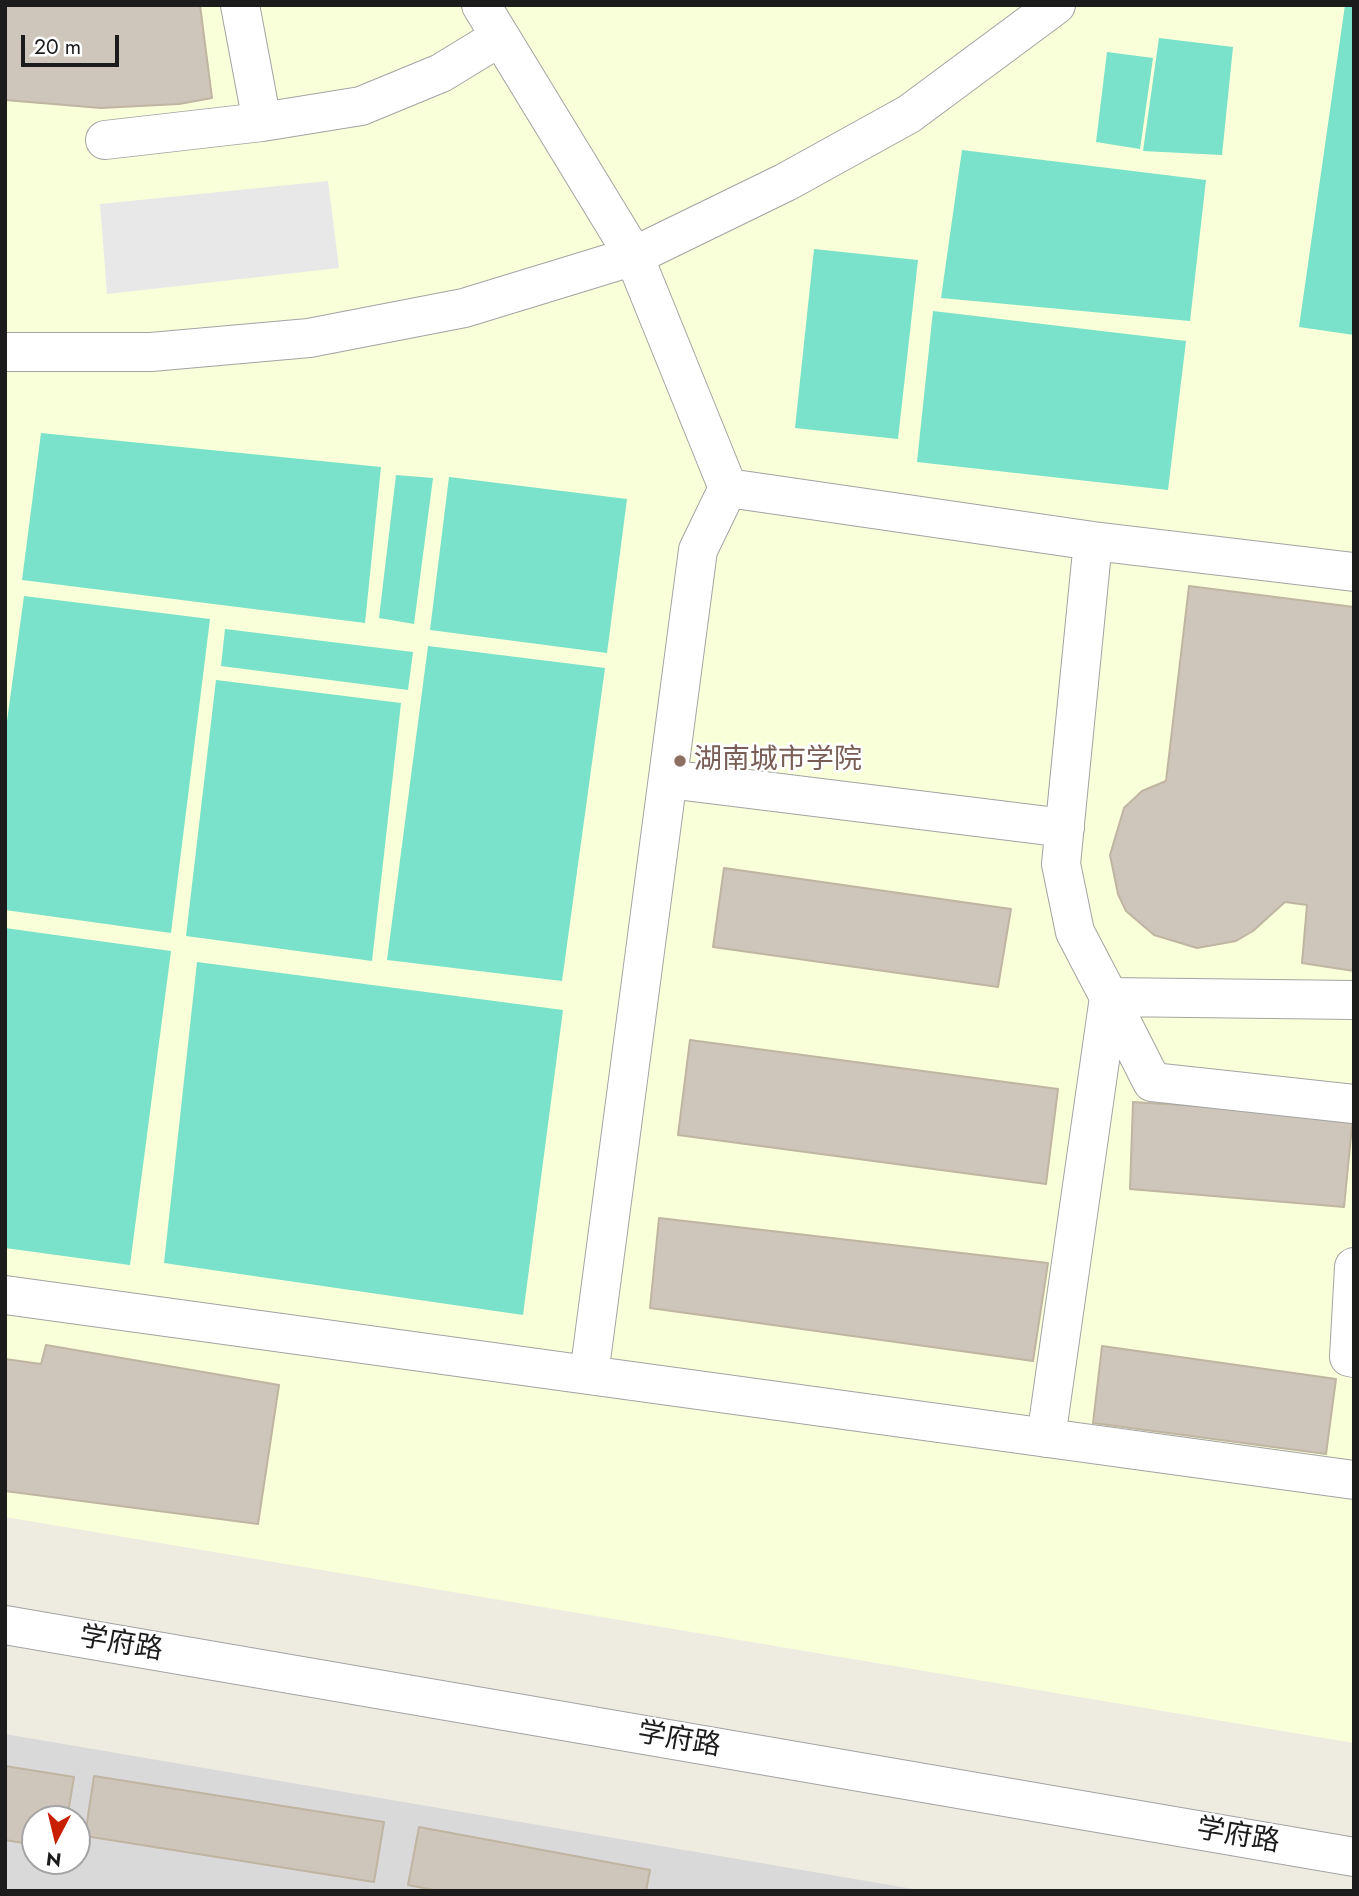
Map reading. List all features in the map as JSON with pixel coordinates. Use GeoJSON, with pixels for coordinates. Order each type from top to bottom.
{"type":"FeatureCollection","features":[{"type":"Feature","properties":{"kind":"street"},"geometry":{"type":"LineString","coordinates":[[240,5],[262,122]]}},
{"type":"Feature","properties":{"kind":"street"},"geometry":{"type":"LineString","coordinates":[[5,352],[151,352],[309,338],[464,308],[634,256],[786,182],[909,114],[1056,5]]}},
{"type":"Feature","properties":{"kind":"street"},"geometry":{"type":"LineString","coordinates":[[106,140],[262,122],[361,106],[440,73],[491,21],[634,256],[728,488],[698,550],[589,1376]]}},
{"type":"Feature","properties":{"kind":"street"},"geometry":{"type":"LineString","coordinates":[[728,488],[1093,541],[1354,572]]}},
{"type":"Feature","properties":{"kind":"street"},"geometry":{"type":"LineString","coordinates":[[1093,541],[1061,864],[1075,932],[1152,1082],[1354,1104]]}},
{"type":"Feature","properties":{"kind":"street"},"geometry":{"type":"LineString","coordinates":[[668,779],[1065,828]]}},
{"type":"Feature","properties":{"kind":"street"},"geometry":{"type":"LineString","coordinates":[[1109,997],[1354,1000]]}},
{"type":"Feature","properties":{"kind":"street"},"geometry":{"type":"LineString","coordinates":[[1046,1438],[1109,997]]}},
{"type":"Feature","properties":{"kind":"street"},"geometry":{"type":"LineString","coordinates":[[1354,1267],[1349,1357],[1354,1358]]}},
{"type":"Feature","properties":{"kind":"street"},"geometry":{"type":"LineString","coordinates":[[5,1295],[1354,1480]]}},
{"type":"Feature","properties":{"kind":"street","name":"学府路"},"geometry":{"type":"LineString","coordinates":[[5,1625],[1354,1857]]}},
{"type":"Feature","properties":{"kind":"shaded area","name":"湖南城市学院"},"geometry":{"type":"Polygon","coordinates":[[[5,5],[1354,5],[1354,1743],[5,1517],[5,5]]]}},
{"type":"Feature","properties":{"kind":"shaded area"},"geometry":{"type":"Polygon","coordinates":[[[1345,5],[1354,5],[1354,335],[1299,327],[1345,5]]]}},
{"type":"Feature","properties":{"kind":"shaded area"},"geometry":{"type":"Polygon","coordinates":[[[1159,38],[1233,47],[1222,155],[1143,151],[1159,38]]]}},
{"type":"Feature","properties":{"kind":"shaded area"},"geometry":{"type":"Polygon","coordinates":[[[1107,52],[1153,58],[1140,149],[1096,142],[1107,52]]]}},
{"type":"Feature","properties":{"kind":"shaded area"},"geometry":{"type":"Polygon","coordinates":[[[962,150],[1206,180],[1190,321],[941,298],[962,150]]]}},
{"type":"Feature","properties":{"kind":"shaded area"},"geometry":{"type":"Polygon","coordinates":[[[328,181],[339,268],[107,294],[100,204],[328,181]]]}},
{"type":"Feature","properties":{"kind":"shaded area"},"geometry":{"type":"Polygon","coordinates":[[[814,249],[918,260],[898,439],[795,428],[814,249]]]}},
{"type":"Feature","properties":{"kind":"shaded area"},"geometry":{"type":"Polygon","coordinates":[[[933,311],[1186,341],[1168,490],[917,462],[933,311]]]}},
{"type":"Feature","properties":{"kind":"shaded area"},"geometry":{"type":"Polygon","coordinates":[[[41,433],[381,467],[365,623],[22,580],[41,433]]]}},
{"type":"Feature","properties":{"kind":"shaded area"},"geometry":{"type":"Polygon","coordinates":[[[396,475],[433,478],[414,624],[379,618],[396,475]]]}},
{"type":"Feature","properties":{"kind":"shaded area"},"geometry":{"type":"Polygon","coordinates":[[[449,477],[627,499],[607,653],[430,630],[449,477]]]}},
{"type":"Feature","properties":{"kind":"shaded area"},"geometry":{"type":"Polygon","coordinates":[[[24,596],[210,619],[171,933],[5,910],[5,736],[24,596]]]}},
{"type":"Feature","properties":{"kind":"shaded area"},"geometry":{"type":"Polygon","coordinates":[[[225,629],[413,652],[408,690],[221,666],[225,629]]]}},
{"type":"Feature","properties":{"kind":"shaded area"},"geometry":{"type":"Polygon","coordinates":[[[428,646],[605,668],[562,981],[387,960],[428,646]]]}},
{"type":"Feature","properties":{"kind":"shaded area"},"geometry":{"type":"Polygon","coordinates":[[[216,680],[401,703],[372,961],[186,936],[216,680]]]}},
{"type":"Feature","properties":{"kind":"shaded area"},"geometry":{"type":"Polygon","coordinates":[[[5,928],[171,951],[130,1265],[5,1248],[5,928]]]}},
{"type":"Feature","properties":{"kind":"shaded area"},"geometry":{"type":"Polygon","coordinates":[[[197,962],[563,1010],[523,1315],[164,1263],[197,962]]]}},
{"type":"Feature","properties":{"kind":"shaded area"},"geometry":{"type":"Polygon","coordinates":[[[5,1734],[925,1891],[5,1891],[5,1734]]]}},
{"type":"Feature","properties":{"kind":"building"},"geometry":{"type":"Polygon","coordinates":[[[5,5],[200,5],[212,98],[179,104],[101,108],[5,100],[5,5]]]}},
{"type":"Feature","properties":{"kind":"building"},"geometry":{"type":"Polygon","coordinates":[[[1189,586],[1354,607],[1354,971],[1302,963],[1307,905],[1285,902],[1253,931],[1236,941],[1197,948],[1154,935],[1126,911],[1118,894],[1110,855],[1124,808],[1142,791],[1166,781],[1189,586]]]}},
{"type":"Feature","properties":{"kind":"building"},"geometry":{"type":"Polygon","coordinates":[[[724,868],[1011,909],[998,987],[713,947],[724,868]]]}},
{"type":"Feature","properties":{"kind":"building"},"geometry":{"type":"Polygon","coordinates":[[[690,1040],[1058,1089],[1046,1184],[678,1135],[690,1040]]]}},
{"type":"Feature","properties":{"kind":"building"},"geometry":{"type":"Polygon","coordinates":[[[1133,1102],[1353,1116],[1344,1207],[1130,1189],[1133,1102]]]}},
{"type":"Feature","properties":{"kind":"building"},"geometry":{"type":"Polygon","coordinates":[[[659,1218],[1048,1263],[1033,1361],[650,1308],[659,1218]]]}},
{"type":"Feature","properties":{"kind":"building"},"geometry":{"type":"Polygon","coordinates":[[[46,1345],[279,1385],[258,1524],[5,1491],[5,1359],[41,1364],[46,1345]]]}},
{"type":"Feature","properties":{"kind":"building"},"geometry":{"type":"Polygon","coordinates":[[[1102,1346],[1336,1379],[1326,1454],[1093,1423],[1102,1346]]]}},
{"type":"Feature","properties":{"kind":"building"},"geometry":{"type":"Polygon","coordinates":[[[5,1766],[74,1777],[69,1805],[21,1805],[21,1843],[5,1840],[5,1766]]]}},
{"type":"Feature","properties":{"kind":"building"},"geometry":{"type":"Polygon","coordinates":[[[94,1776],[384,1822],[374,1882],[91,1837],[90,1805],[94,1776]]]}},
{"type":"Feature","properties":{"kind":"building"},"geometry":{"type":"Polygon","coordinates":[[[419,1827],[650,1870],[646,1891],[439,1891],[408,1885],[419,1827]]]}},
{"type":"Feature","properties":{"kind":"place","name":"湖南城市学院"},"geometry":{"type":"Point","coordinates":[680,761]}}]}
